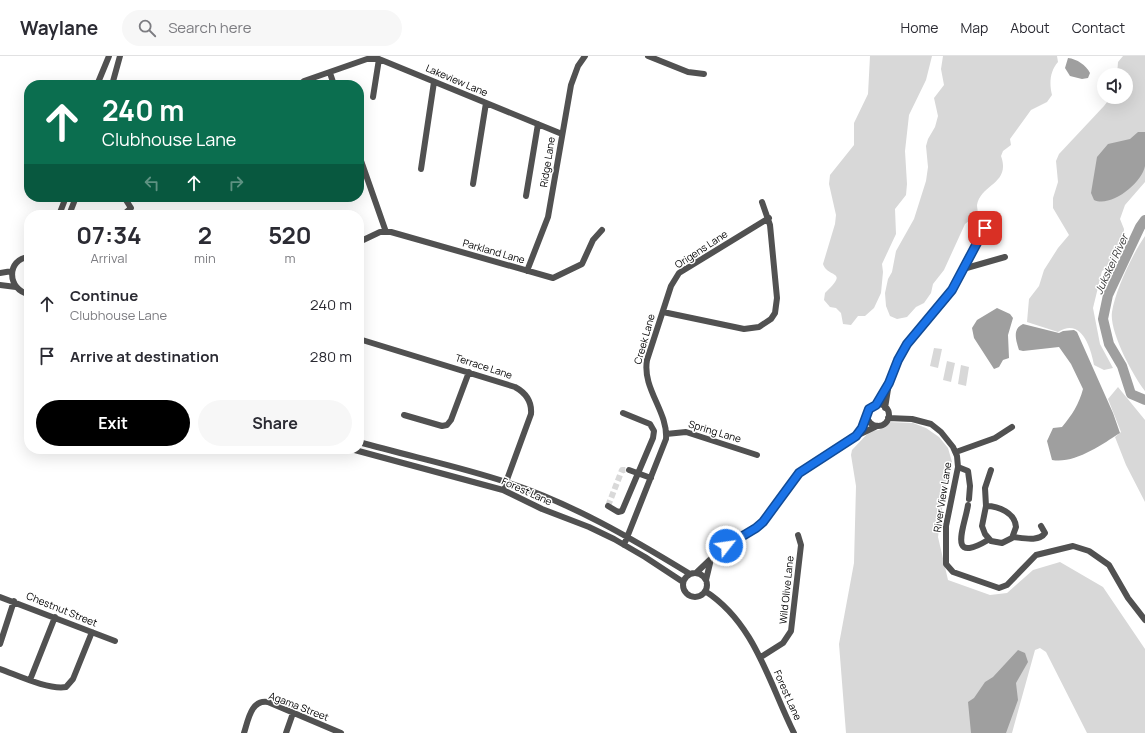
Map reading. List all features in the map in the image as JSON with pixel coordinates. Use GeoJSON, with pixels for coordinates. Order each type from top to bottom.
{"type":"FeatureCollection","features":[{"type":"Feature","properties":{"kind":"street"},"geometry":{"type":"LineString","coordinates":[[99,80],[109,56]]}},
{"type":"Feature","properties":{"kind":"street"},"geometry":{"type":"LineString","coordinates":[[114,80],[120,56]]}},
{"type":"Feature","properties":{"kind":"street","name":"Ridge Lane"},"geometry":{"type":"LineString","coordinates":[[527,271],[548,218],[571,85],[578,66],[585,56]]}},
{"type":"Feature","properties":{"kind":"street"},"geometry":{"type":"LineString","coordinates":[[648,56],[688,72],[704,74]]}},
{"type":"Feature","properties":{"kind":"street"},"geometry":{"type":"LineString","coordinates":[[307,80],[367,59],[379,59],[373,97]]}},
{"type":"Feature","properties":{"kind":"street","name":"Lakeview Lane"},"geometry":{"type":"LineString","coordinates":[[379,59],[562,134]]}},
{"type":"Feature","properties":{"kind":"street"},"geometry":{"type":"LineString","coordinates":[[330,73],[332,80]]}},
{"type":"Feature","properties":{"kind":"street"},"geometry":{"type":"LineString","coordinates":[[421,169],[434,82]]}},
{"type":"Feature","properties":{"kind":"street"},"geometry":{"type":"LineString","coordinates":[[473,184],[486,103]]}},
{"type":"Feature","properties":{"kind":"street"},"geometry":{"type":"LineString","coordinates":[[526,196],[538,124]]}},
{"type":"Feature","properties":{"kind":"street"},"geometry":{"type":"LineString","coordinates":[[364,169],[386,232]]}},
{"type":"Feature","properties":{"kind":"street"},"geometry":{"type":"LineString","coordinates":[[127,202],[131,208],[129,210]]}},
{"type":"Feature","properties":{"kind":"street","name":"Creek Lane"},"geometry":{"type":"LineString","coordinates":[[624,545],[664,446],[666,434],[664,422],[648,384],[645,372],[647,360],[663,312],[744,329],[759,327],[770,319],[775,313],[777,298],[769,218],[762,202]]}},
{"type":"Feature","properties":{"kind":"street","name":"Origens Lane"},"geometry":{"type":"LineString","coordinates":[[663,312],[671,286],[679,273],[769,218]]}},
{"type":"Feature","properties":{"kind":"street"},"geometry":{"type":"LineString","coordinates":[[856,436],[862,428],[869,409],[876,405],[889,383],[898,360],[907,344],[922,325],[946,300],[985,228]]}},
{"type":"Feature","properties":{"kind":"street","name":"Parkland Lane"},"geometry":{"type":"LineString","coordinates":[[364,240],[375,234],[386,232],[400,234],[554,278],[582,264],[593,240],[602,230]]}},
{"type":"Feature","properties":{"kind":"street"},"geometry":{"type":"LineString","coordinates":[[963,269],[1005,257]]}},
{"type":"Feature","properties":{"kind":"street"},"geometry":{"type":"LineString","coordinates":[[24,259],[17,262],[12,271],[13,282],[16,287],[24,292]]}},
{"type":"Feature","properties":{"kind":"street"},"geometry":{"type":"LineString","coordinates":[[0,273],[12,271]]}},
{"type":"Feature","properties":{"kind":"street"},"geometry":{"type":"LineString","coordinates":[[0,285],[16,287]]}},
{"type":"Feature","properties":{"kind":"street","name":"Terrace Lane"},"geometry":{"type":"LineString","coordinates":[[364,340],[516,387],[525,394],[530,403],[531,414],[503,490]]}},
{"type":"Feature","properties":{"kind":"street"},"geometry":{"type":"LineString","coordinates":[[404,415],[442,426],[447,425],[451,420],[469,372]]}},
{"type":"Feature","properties":{"kind":"street"},"geometry":{"type":"LineString","coordinates":[[711,558],[705,591],[698,596],[690,596],[684,591],[683,582],[685,577],[693,573],[711,558],[763,522],[791,482],[804,469],[856,436],[885,423],[888,418],[888,413],[885,408],[889,383]]}},
{"type":"Feature","properties":{"kind":"street"},"geometry":{"type":"LineString","coordinates":[[876,405],[885,408]]}},
{"type":"Feature","properties":{"kind":"street"},"geometry":{"type":"LineString","coordinates":[[608,506],[618,512],[622,511],[653,438],[653,427],[648,422],[623,413]]}},
{"type":"Feature","properties":{"kind":"street"},"geometry":{"type":"LineString","coordinates":[[867,417],[872,425],[877,426]]}},
{"type":"Feature","properties":{"kind":"street","name":"River View Lane"},"geometry":{"type":"LineString","coordinates":[[888,418],[912,419],[931,424],[948,439],[956,452],[958,467],[946,526],[945,558],[950,569],[963,576],[999,588],[1007,585],[1036,555],[1067,546],[1077,547],[1089,551],[1109,565],[1128,598],[1145,620]]}},
{"type":"Feature","properties":{"kind":"street"},"geometry":{"type":"LineString","coordinates":[[956,452],[995,438],[1012,427]]}},
{"type":"Feature","properties":{"kind":"street","name":"Spring Lane"},"geometry":{"type":"LineString","coordinates":[[666,434],[686,432],[757,455]]}},
{"type":"Feature","properties":{"kind":"street","name":"Forest Lane"},"geometry":{"type":"LineString","coordinates":[[364,443],[506,482],[573,508],[693,573]]}},
{"type":"Feature","properties":{"kind":"street","name":"Forest Lane"},"geometry":{"type":"LineString","coordinates":[[364,453],[503,490],[542,509],[589,527],[624,545],[683,582]]}},
{"type":"Feature","properties":{"kind":"street"},"geometry":{"type":"LineString","coordinates":[[958,467],[968,471],[969,475],[968,502],[960,533],[960,540],[962,544],[967,547],[974,548],[988,540],[1002,543],[1013,537],[1033,539],[1042,536],[1045,533],[1041,526]]}},
{"type":"Feature","properties":{"kind":"street"},"geometry":{"type":"LineString","coordinates":[[629,470],[651,478]]}},
{"type":"Feature","properties":{"kind":"street"},"geometry":{"type":"LineString","coordinates":[[988,540],[981,524],[986,506],[985,488],[991,470]]}},
{"type":"Feature","properties":{"kind":"street"},"geometry":{"type":"LineString","coordinates":[[986,506],[1002,509],[1012,518],[1016,527],[1013,537]]}},
{"type":"Feature","properties":{"kind":"street","name":"Wild Olive Lane"},"geometry":{"type":"LineString","coordinates":[[761,657],[783,643],[791,631],[801,541],[798,535]]}},
{"type":"Feature","properties":{"kind":"street"},"geometry":{"type":"LineString","coordinates":[[693,573],[700,574],[706,580]]}},
{"type":"Feature","properties":{"kind":"street","name":"Forest Lane"},"geometry":{"type":"LineString","coordinates":[[705,591],[721,602],[730,612],[761,657],[777,699],[794,733]]}},
{"type":"Feature","properties":{"kind":"street","name":"Chestnut Street"},"geometry":{"type":"LineString","coordinates":[[0,597],[14,601],[116,642]]}},
{"type":"Feature","properties":{"kind":"street"},"geometry":{"type":"LineString","coordinates":[[0,644],[14,601]]}},
{"type":"Feature","properties":{"kind":"street"},"geometry":{"type":"LineString","coordinates":[[30,680],[55,617]]}},
{"type":"Feature","properties":{"kind":"street"},"geometry":{"type":"LineString","coordinates":[[0,669],[30,680],[59,688],[68,686],[73,679],[92,632]]}},
{"type":"Feature","properties":{"kind":"street","name":"Agama Street"},"geometry":{"type":"LineString","coordinates":[[244,733],[252,710],[258,703],[268,702],[329,731],[341,733]]}},
{"type":"Feature","properties":{"kind":"street"},"geometry":{"type":"LineString","coordinates":[[286,733],[293,713]]}},
{"type":"Feature","properties":{"kind":"shaded area"},"geometry":{"type":"Polygon","coordinates":[[[870,56],[932,56],[926,80],[909,115],[905,151],[907,184],[906,195],[895,209],[896,234],[882,264],[883,272],[881,293],[874,308],[865,316],[858,316],[851,325],[843,324],[841,313],[836,308],[830,307],[824,300],[825,293],[837,277],[826,269],[823,264],[835,224],[836,215],[829,184],[830,175],[854,145],[854,123],[868,94],[870,56]]]}},
{"type":"Feature","properties":{"kind":"shaded area"},"geometry":{"type":"Polygon","coordinates":[[[943,56],[1057,56],[1058,62],[1053,69],[1051,77],[1052,95],[1047,102],[1031,110],[1010,139],[1011,145],[1003,151],[1001,156],[1003,165],[1002,173],[980,198],[977,205],[978,214],[965,224],[944,270],[933,284],[931,293],[924,303],[916,307],[907,317],[897,319],[890,316],[886,306],[885,293],[888,279],[892,272],[896,251],[914,219],[926,181],[928,167],[926,146],[935,127],[938,116],[934,98],[944,85],[941,69],[943,56]]]}},
{"type":"Feature","properties":{"kind":"shaded area"},"geometry":{"type":"Polygon","coordinates":[[[1123,56],[1145,56],[1145,182],[1125,205],[1120,219],[1124,229],[1123,244],[1115,262],[1102,271],[1093,308],[1100,344],[1113,368],[1104,370],[1094,365],[1088,344],[1079,332],[1066,328],[1058,332],[1027,322],[1029,299],[1039,286],[1044,270],[1058,248],[1069,235],[1053,208],[1053,198],[1058,182],[1056,161],[1059,154],[1106,104],[1133,104],[1133,68],[1118,68],[1118,62],[1123,56]]]}},
{"type":"Feature","properties":{"kind":"shaded area"},"geometry":{"type":"Polygon","coordinates":[[[1068,58],[1078,61],[1086,67],[1090,73],[1088,78],[1082,79],[1070,76],[1065,68],[1068,58]]]}},
{"type":"Feature","properties":{"kind":"shaded area"},"geometry":{"type":"Polygon","coordinates":[[[1138,132],[1145,132],[1145,166],[1143,173],[1132,186],[1117,197],[1101,202],[1094,200],[1091,193],[1097,157],[1108,144],[1130,139],[1138,132]]]}},
{"type":"Feature","properties":{"kind":"shaded area"},"geometry":{"type":"Polygon","coordinates":[[[1145,236],[1145,391],[1134,375],[1123,353],[1114,330],[1112,312],[1125,272],[1145,236]]]}},
{"type":"Feature","properties":{"kind":"shaded area"},"geometry":{"type":"Polygon","coordinates":[[[997,308],[1010,314],[1013,318],[1008,335],[1009,358],[1003,360],[999,367],[994,369],[974,338],[972,328],[977,320],[997,308]]]}},
{"type":"Feature","properties":{"kind":"shaded area"},"geometry":{"type":"Polygon","coordinates":[[[1023,324],[1059,333],[1074,330],[1077,332],[1113,413],[1120,433],[1096,448],[1079,456],[1070,459],[1052,460],[1047,441],[1053,428],[1062,427],[1069,418],[1075,409],[1083,389],[1071,364],[1059,347],[1023,351],[1019,350],[1016,332],[1017,329],[1023,324]]]}},
{"type":"Feature","properties":{"kind":"shaded area"},"geometry":{"type":"Polygon","coordinates":[[[934,348],[942,349],[938,368],[930,366],[934,348]]]}},
{"type":"Feature","properties":{"kind":"shaded area"},"geometry":{"type":"Polygon","coordinates":[[[947,361],[955,363],[951,382],[943,380],[947,361]]]}},
{"type":"Feature","properties":{"kind":"shaded area"},"geometry":{"type":"Polygon","coordinates":[[[961,365],[969,367],[966,386],[958,384],[961,365]]]}},
{"type":"Feature","properties":{"kind":"shaded area"},"geometry":{"type":"Polygon","coordinates":[[[1118,387],[1145,420],[1145,502],[1126,465],[1115,437],[1121,432],[1108,399],[1118,387]]]}},
{"type":"Feature","properties":{"kind":"shaded area"},"geometry":{"type":"Polygon","coordinates":[[[889,422],[913,423],[926,428],[939,437],[948,448],[952,462],[945,489],[938,537],[948,580],[990,595],[1007,593],[1033,570],[1060,562],[1103,587],[1145,649],[1145,733],[1087,733],[1046,652],[1040,648],[1035,650],[1012,733],[846,733],[839,644],[854,563],[856,486],[851,455],[852,450],[870,431],[879,430],[889,422]]]}},
{"type":"Feature","properties":{"kind":"shaded area"},"geometry":{"type":"Polygon","coordinates":[[[1018,650],[1025,653],[1028,662],[1016,683],[1018,700],[1006,733],[971,733],[968,702],[974,698],[985,682],[993,677],[1018,650]]]}},
{"type":"Feature","properties":{"kind":"waterway","name":"Jukskei River"},"geometry":{"type":"LineString","coordinates":[[1145,220],[1140,227],[1108,295],[1103,319],[1109,344],[1122,366],[1131,394],[1145,400]]}},
{"type":"Feature","properties":{"kind":"tunnel"},"geometry":{"type":"LineString","coordinates":[[608,506],[622,470],[629,470]]}},
{"type":"Feature","properties":{"kind":"route"},"geometry":{"type":"LineString","coordinates":[[726,546],[747,534],[763,522],[799,473],[856,436],[862,428],[869,409],[876,405],[889,383],[898,360],[907,344],[929,316],[946,300],[985,228]]}}]}
